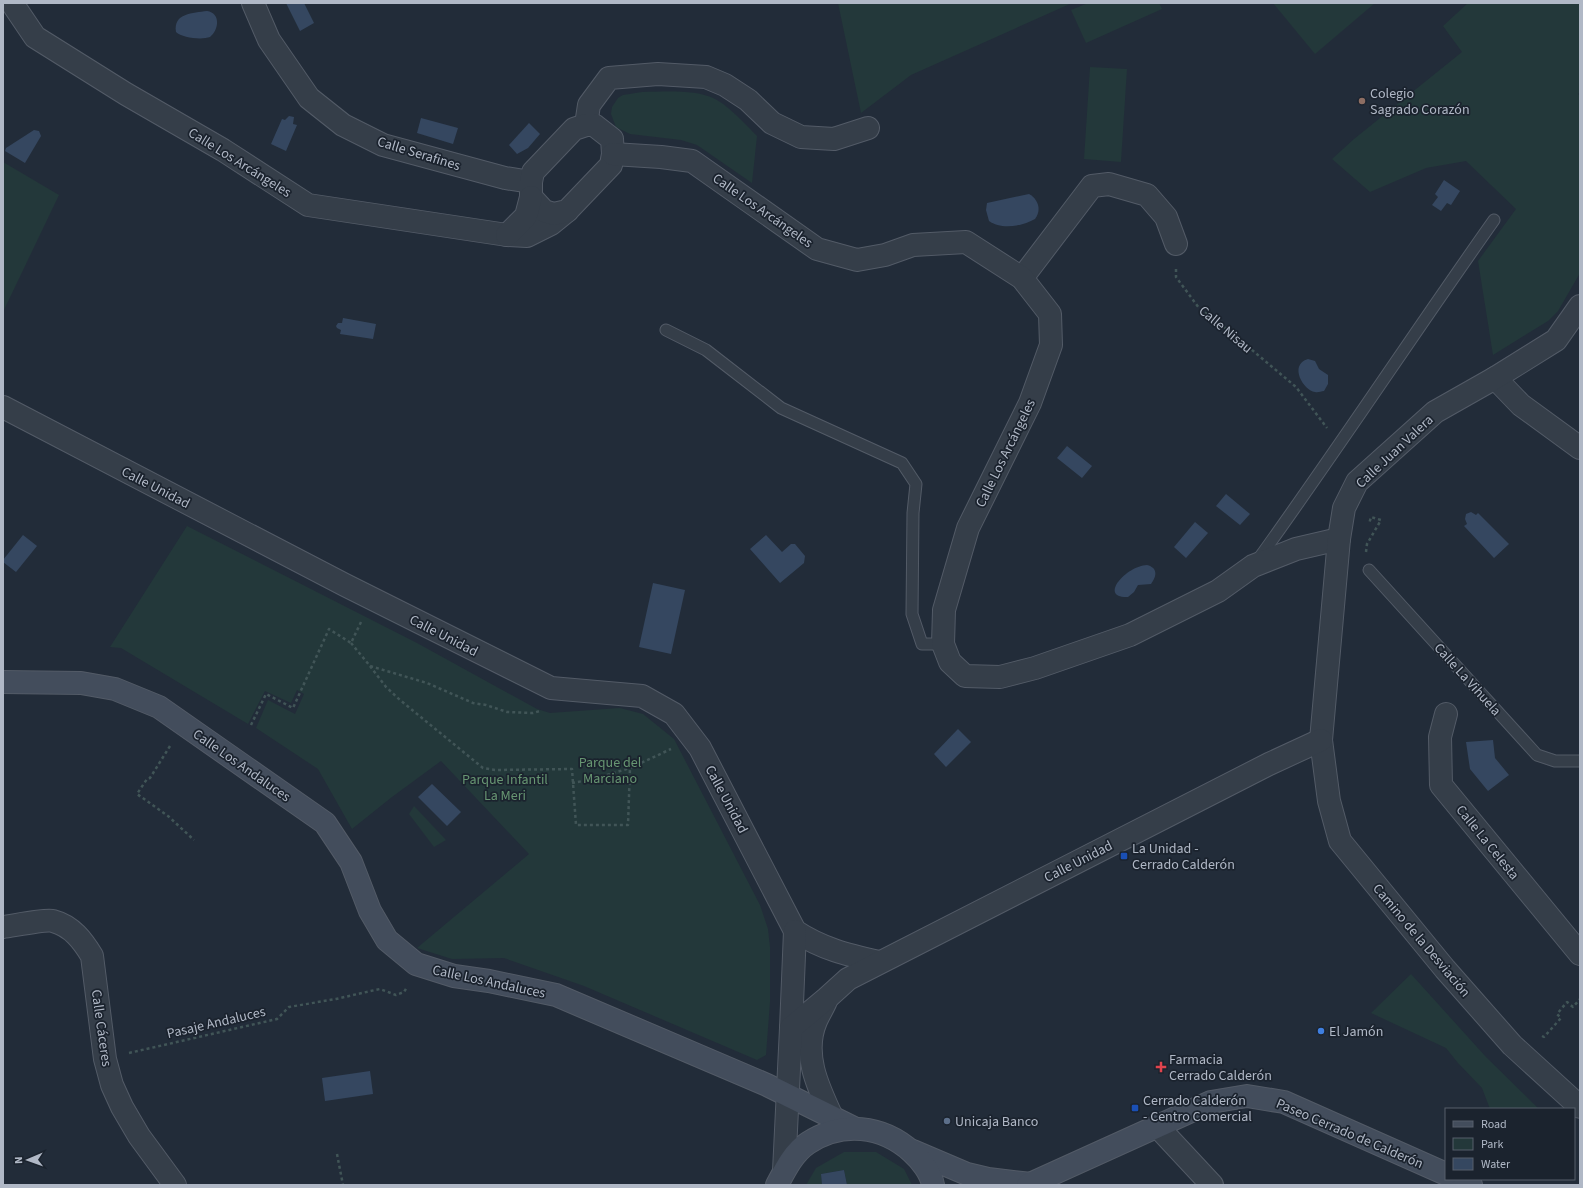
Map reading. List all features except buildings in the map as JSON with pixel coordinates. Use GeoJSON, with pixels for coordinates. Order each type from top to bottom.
{"type":"FeatureCollection","features":[{"type":"Feature","properties":{"kind":"main road","name":"Calle Los Andaluces"},"geometry":{"type":"LineString","coordinates":[[3,682],[81,683],[115,689],[159,707],[325,823],[351,862],[370,910],[387,940],[416,964],[454,976],[489,981],[556,995],[788,1095],[854,1128]]}},
{"type":"Feature","properties":{"kind":"main road","name":"Paseo Cerrado de Calderón"},"geometry":{"type":"LineString","coordinates":[[909,1150],[967,1174],[988,1179],[1029,1184],[1210,1102],[1247,1096],[1284,1102],[1445,1174]]}},
{"type":"Feature","properties":{"kind":"main road"},"geometry":{"type":"LineString","coordinates":[[780,1178],[789,1162],[807,1144],[830,1132],[854,1128],[879,1132],[902,1142],[920,1160],[933,1185]]}},
{"type":"Feature","properties":{"kind":"main road"},"geometry":{"type":"LineString","coordinates":[[1459,1180],[1471,1185]]}},
{"type":"Feature","properties":{"kind":"street","name":"Calle Los Arcángeles"},"geometry":{"type":"LineString","coordinates":[[12,3],[35,37],[126,94],[224,150],[308,205],[507,235],[527,236],[551,224],[567,211],[611,165],[613,154],[661,157],[692,161],[817,249],[857,260],[885,255],[913,246],[966,242],[1022,278],[1050,314],[1051,345],[1030,403],[968,528],[944,610],[943,644],[950,662],[965,676],[1000,677],[1035,668],[1130,635],[1218,591],[1253,566],[1296,549],[1339,539]]}},
{"type":"Feature","properties":{"kind":"street","name":"Calle Serafines"},"geometry":{"type":"LineString","coordinates":[[253,3],[269,40],[309,98],[343,125],[383,144],[505,178],[531,190]]}},
{"type":"Feature","properties":{"kind":"street"},"geometry":{"type":"LineString","coordinates":[[586,125],[589,105],[609,78],[658,74],[706,77],[725,85],[748,100],[772,123],[801,137],[834,139],[868,128]]}},
{"type":"Feature","properties":{"kind":"street"},"geometry":{"type":"LineString","coordinates":[[507,235],[526,216],[534,172],[574,129],[586,125],[594,125],[612,139],[613,154]]}},
{"type":"Feature","properties":{"kind":"street"},"geometry":{"type":"LineString","coordinates":[[1022,278],[1092,186],[1109,184],[1147,195],[1166,217],[1176,244]]}},
{"type":"Feature","properties":{"kind":"street"},"geometry":{"type":"LineString","coordinates":[[531,190],[544,211],[554,214],[567,211]]}},
{"type":"Feature","properties":{"kind":"street","name":"Calle Juan Valera"},"geometry":{"type":"LineString","coordinates":[[1321,740],[1339,539],[1344,508],[1357,482],[1435,412],[1495,378],[1556,340],[1580,306]]}},
{"type":"Feature","properties":{"kind":"street"},"geometry":{"type":"LineString","coordinates":[[1495,378],[1521,405],[1580,448]]}},
{"type":"Feature","properties":{"kind":"street","name":"Calle Unidad"},"geometry":{"type":"LineString","coordinates":[[3,407],[345,585],[551,688],[642,696],[674,714],[700,748],[795,931],[808,940],[827,949],[878,962]]}},
{"type":"Feature","properties":{"kind":"street","name":"Calle La Celesta"},"geometry":{"type":"LineString","coordinates":[[1446,714],[1440,737],[1441,785],[1580,954]]}},
{"type":"Feature","properties":{"kind":"street","name":"Calle Unidad"},"geometry":{"type":"LineString","coordinates":[[791,1028],[848,978],[1270,764],[1321,740]]}},
{"type":"Feature","properties":{"kind":"street","name":"Camino de la Desviación"},"geometry":{"type":"LineString","coordinates":[[1321,740],[1329,801],[1340,841],[1445,969],[1516,1049],[1580,1107]]}},
{"type":"Feature","properties":{"kind":"street","name":"Calle Cáceres"},"geometry":{"type":"LineString","coordinates":[[3,928],[52,921],[73,931],[83,941],[92,956],[106,1059],[112,1085],[122,1107],[139,1136],[175,1185]]}},
{"type":"Feature","properties":{"kind":"street","name":"Calle Unidad"},"geometry":{"type":"LineString","coordinates":[[780,1178],[788,1095],[795,931]]}},
{"type":"Feature","properties":{"kind":"street","name":"Calle Unidad"},"geometry":{"type":"LineString","coordinates":[[827,998],[815,1022],[811,1044],[812,1065],[818,1088],[832,1117]]}},
{"type":"Feature","properties":{"kind":"street"},"geometry":{"type":"LineString","coordinates":[[1157,1126],[1212,1185]]}},
{"type":"Feature","properties":{"kind":"lane"},"geometry":{"type":"LineString","coordinates":[[1253,566],[1301,500],[1412,336],[1494,220]]}},
{"type":"Feature","properties":{"kind":"lane"},"geometry":{"type":"LineString","coordinates":[[666,330],[706,350],[781,408],[902,463],[916,484],[913,512],[912,614],[922,644],[943,644]]}},
{"type":"Feature","properties":{"kind":"lane","name":"Calle La Vihuela"},"geometry":{"type":"LineString","coordinates":[[1369,570],[1537,755],[1555,761],[1580,761]]}},
{"type":"Feature","properties":{"kind":"path","name":"Calle Nisau"},"geometry":{"type":"LineString","coordinates":[[1176,244],[1176,277],[1199,308],[1233,334],[1296,387],[1329,430]]}},
{"type":"Feature","properties":{"kind":"path"},"geometry":{"type":"LineString","coordinates":[[351,643],[364,615]]}},
{"type":"Feature","properties":{"kind":"path"},"geometry":{"type":"LineString","coordinates":[[251,725],[266,694],[293,708],[329,629],[351,643],[395,696],[483,768],[495,770],[572,769],[576,825],[628,825],[630,768]]}},
{"type":"Feature","properties":{"kind":"path"},"geometry":{"type":"LineString","coordinates":[[370,666],[427,683],[472,703],[486,705],[507,712],[533,713],[543,711]]}},
{"type":"Feature","properties":{"kind":"path"},"geometry":{"type":"LineString","coordinates":[[173,741],[150,778],[147,778],[137,794],[168,816],[194,840]]}},
{"type":"Feature","properties":{"kind":"path"},"geometry":{"type":"LineString","coordinates":[[572,782],[594,779],[630,768],[676,747]]}},
{"type":"Feature","properties":{"kind":"path","name":"Pasaje Andaluces"},"geometry":{"type":"LineString","coordinates":[[144,1049],[277,1019],[289,1007],[336,999],[380,989],[396,995],[404,992]]}},
{"type":"Feature","properties":{"kind":"path"},"geometry":{"type":"LineString","coordinates":[[1516,1049],[1534,1029],[1544,1037],[1561,1018],[1557,1014],[1567,1002],[1573,1007],[1580,999]]}},
{"type":"Feature","properties":{"kind":"path"},"geometry":{"type":"LineString","coordinates":[[337,1154],[343,1185]]}},
{"type":"Feature","properties":{"kind":"green space"},"geometry":{"type":"Polygon","coordinates":[[[838,3],[1072,3],[911,75],[861,113],[838,3]]]}},
{"type":"Feature","properties":{"kind":"green space"},"geometry":{"type":"Polygon","coordinates":[[[1088,3],[1159,3],[1162,9],[1086,43],[1071,10],[1088,3]]]}},
{"type":"Feature","properties":{"kind":"green space"},"geometry":{"type":"Polygon","coordinates":[[[1273,3],[1375,3],[1315,54],[1273,3]]]}},
{"type":"Feature","properties":{"kind":"green space"},"geometry":{"type":"Polygon","coordinates":[[[1468,3],[1580,3],[1580,92],[1578,94],[1580,96],[1580,273],[1558,311],[1548,321],[1493,355],[1478,261],[1516,209],[1466,161],[1426,168],[1370,192],[1332,159],[1354,139],[1462,52],[1443,26],[1468,3]]]}},
{"type":"Feature","properties":{"kind":"green space"},"geometry":{"type":"Polygon","coordinates":[[[1090,67],[1127,69],[1121,162],[1084,159],[1090,67]]]}},
{"type":"Feature","properties":{"kind":"green space"},"geometry":{"type":"Polygon","coordinates":[[[642,92],[689,92],[715,99],[726,106],[757,136],[752,183],[697,145],[681,140],[630,134],[616,127],[611,114],[612,107],[618,98],[623,95],[642,92]]]}},
{"type":"Feature","properties":{"kind":"green space"},"geometry":{"type":"Polygon","coordinates":[[[3,162],[59,195],[3,312],[3,162]]]}},
{"type":"Feature","properties":{"kind":"green space"},"geometry":{"type":"Polygon","coordinates":[[[187,526],[417,643],[537,709],[550,713],[620,708],[643,714],[674,739],[760,905],[768,929],[770,947],[770,1002],[766,1055],[757,1060],[584,986],[504,958],[452,959],[417,948],[529,854],[441,761],[352,829],[318,769],[256,728],[268,700],[295,714],[304,694],[297,690],[291,703],[265,691],[248,724],[121,648],[110,647],[187,526]]]}},
{"type":"Feature","properties":{"kind":"green space"},"geometry":{"type":"Polygon","coordinates":[[[414,806],[446,840],[434,847],[409,814],[414,806]]]}},
{"type":"Feature","properties":{"kind":"green space"},"geometry":{"type":"Polygon","coordinates":[[[1411,974],[1486,1057],[1538,1108],[1490,1108],[1482,1088],[1446,1048],[1371,1013],[1411,974]]]}},
{"type":"Feature","properties":{"kind":"green space"},"geometry":{"type":"Polygon","coordinates":[[[844,1152],[876,1152],[904,1169],[912,1185],[847,1185],[844,1170],[821,1174],[822,1185],[806,1185],[816,1168],[844,1152]]]}},
{"type":"Feature","properties":{"kind":"water"},"geometry":{"type":"Polygon","coordinates":[[[286,3],[304,3],[314,23],[300,31],[286,3]]]}},
{"type":"Feature","properties":{"kind":"water"},"geometry":{"type":"Polygon","coordinates":[[[207,11],[212,12],[215,15],[217,22],[217,26],[210,37],[192,38],[183,36],[176,32],[178,21],[185,15],[207,11]]]}},
{"type":"Feature","properties":{"kind":"water"},"geometry":{"type":"Polygon","coordinates":[[[289,116],[294,117],[293,124],[297,125],[286,151],[271,144],[282,119],[285,120],[289,116]]]}},
{"type":"Feature","properties":{"kind":"water"},"geometry":{"type":"Polygon","coordinates":[[[421,118],[458,128],[453,144],[417,133],[421,118]]]}},
{"type":"Feature","properties":{"kind":"water"},"geometry":{"type":"Polygon","coordinates":[[[529,123],[540,134],[528,148],[517,154],[509,145],[529,123]]]}},
{"type":"Feature","properties":{"kind":"water"},"geometry":{"type":"Polygon","coordinates":[[[34,130],[39,131],[41,136],[25,163],[5,151],[6,148],[34,130]]]}},
{"type":"Feature","properties":{"kind":"water"},"geometry":{"type":"Polygon","coordinates":[[[1444,180],[1460,191],[1451,205],[1447,203],[1441,211],[1432,205],[1438,197],[1435,194],[1444,180]]]}},
{"type":"Feature","properties":{"kind":"water"},"geometry":{"type":"Polygon","coordinates":[[[1029,194],[1035,199],[1039,208],[1035,219],[1024,224],[1012,226],[994,224],[989,221],[986,210],[987,203],[1029,194]]]}},
{"type":"Feature","properties":{"kind":"water"},"geometry":{"type":"Polygon","coordinates":[[[343,318],[376,324],[373,339],[340,334],[341,330],[336,326],[338,323],[342,323],[343,318]]]}},
{"type":"Feature","properties":{"kind":"water"},"geometry":{"type":"Polygon","coordinates":[[[1308,359],[1315,361],[1319,369],[1328,375],[1328,384],[1324,391],[1311,391],[1306,387],[1300,377],[1299,367],[1302,362],[1308,359]]]}},
{"type":"Feature","properties":{"kind":"water"},"geometry":{"type":"Polygon","coordinates":[[[1067,446],[1092,466],[1082,478],[1057,458],[1067,446]]]}},
{"type":"Feature","properties":{"kind":"water"},"geometry":{"type":"Polygon","coordinates":[[[1226,494],[1250,514],[1240,525],[1216,506],[1226,494]]]}},
{"type":"Feature","properties":{"kind":"water"},"geometry":{"type":"Polygon","coordinates":[[[1471,512],[1476,515],[1478,513],[1509,544],[1494,558],[1464,526],[1467,524],[1465,519],[1466,514],[1471,512]]]}},
{"type":"Feature","properties":{"kind":"water"},"geometry":{"type":"Polygon","coordinates":[[[1195,522],[1208,533],[1186,558],[1174,547],[1195,522]]]}},
{"type":"Feature","properties":{"kind":"water"},"geometry":{"type":"Polygon","coordinates":[[[23,535],[37,546],[16,572],[3,562],[3,560],[23,535]]]}},
{"type":"Feature","properties":{"kind":"water"},"geometry":{"type":"Polygon","coordinates":[[[766,535],[782,552],[791,544],[795,544],[805,556],[804,563],[780,583],[750,549],[766,535]]]}},
{"type":"Feature","properties":{"kind":"water"},"geometry":{"type":"Polygon","coordinates":[[[1147,565],[1151,566],[1155,570],[1155,575],[1151,584],[1138,585],[1134,592],[1128,597],[1119,596],[1115,593],[1115,588],[1118,582],[1124,576],[1139,567],[1147,565]]]}},
{"type":"Feature","properties":{"kind":"water"},"geometry":{"type":"Polygon","coordinates":[[[653,583],[685,590],[671,654],[639,647],[653,583]]]}},
{"type":"Feature","properties":{"kind":"water"},"geometry":{"type":"Polygon","coordinates":[[[958,729],[971,742],[946,767],[934,754],[958,729]]]}},
{"type":"Feature","properties":{"kind":"water"},"geometry":{"type":"Polygon","coordinates":[[[1493,740],[1495,758],[1509,775],[1488,791],[1470,769],[1466,742],[1493,740]]]}},
{"type":"Feature","properties":{"kind":"water"},"geometry":{"type":"Polygon","coordinates":[[[432,784],[461,812],[447,826],[418,797],[432,784]]]}},
{"type":"Feature","properties":{"kind":"water"},"geometry":{"type":"Polygon","coordinates":[[[370,1071],[373,1094],[325,1101],[322,1078],[370,1071]]]}},
{"type":"Feature","properties":{"kind":"water"},"geometry":{"type":"Polygon","coordinates":[[[844,1170],[847,1185],[822,1185],[821,1174],[844,1170]]]}},
{"type":"Feature","properties":{"kind":"place","name":"Colegio Sagrado Corazón"},"geometry":{"type":"Point","coordinates":[1362,101]}},
{"type":"Feature","properties":{"kind":"place","name":"La Unidad - Cerrado Calderón"},"geometry":{"type":"Point","coordinates":[1124,856]}},
{"type":"Feature","properties":{"kind":"place","name":"El Jamón"},"geometry":{"type":"Point","coordinates":[1321,1031]}},
{"type":"Feature","properties":{"kind":"place","name":"Farmacia Cerrado Calderón"},"geometry":{"type":"Point","coordinates":[1161,1067]}},
{"type":"Feature","properties":{"kind":"place","name":"Cerrado Calderón - Centro Comercial"},"geometry":{"type":"Point","coordinates":[1135,1108]}},
{"type":"Feature","properties":{"kind":"place","name":"Unicaja Banco"},"geometry":{"type":"Point","coordinates":[947,1121]}},
{"type":"Feature","properties":{"kind":"park label","name":"Parque del Marciano"},"geometry":{"type":"Point","coordinates":[610,770]}},
{"type":"Feature","properties":{"kind":"park label","name":"Parque Infantil La Meri"},"geometry":{"type":"Point","coordinates":[505,788]}}]}
